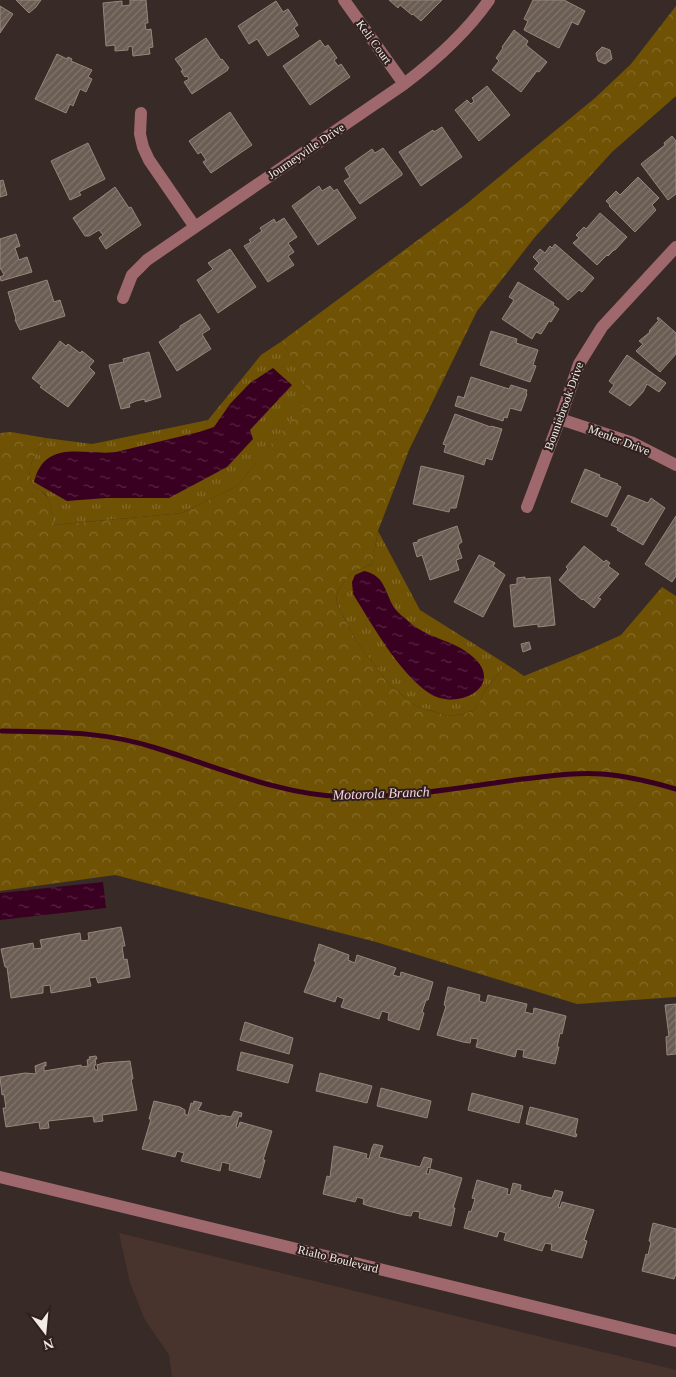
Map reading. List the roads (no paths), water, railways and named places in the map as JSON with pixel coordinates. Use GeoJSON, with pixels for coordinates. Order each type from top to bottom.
{"type":"FeatureCollection","features":[{"type":"Feature","properties":{"kind":"street","name":"Keli Court"},"geometry":{"type":"LineString","coordinates":[[344,0],[404,84]]}},
{"type":"Feature","properties":{"kind":"street","name":"Journeyville Drive"},"geometry":{"type":"LineString","coordinates":[[123,298],[132,275],[147,260],[434,62],[456,41],[489,0]]}},
{"type":"Feature","properties":{"kind":"street"},"geometry":{"type":"LineString","coordinates":[[140,113],[140,134],[143,148],[149,160],[195,227]]}},
{"type":"Feature","properties":{"kind":"street","name":"Bonniebrook Drive"},"geometry":{"type":"LineString","coordinates":[[527,507],[579,364],[589,345],[602,327],[676,247]]}},
{"type":"Feature","properties":{"kind":"street","name":"Menler Drive"},"geometry":{"type":"LineString","coordinates":[[560,419],[633,443],[676,465]]}},
{"type":"Feature","properties":{"kind":"street","name":"Rialto Boulevard"},"geometry":{"type":"LineString","coordinates":[[0,1178],[676,1341]]}},
{"type":"Feature","properties":{"kind":"water"},"geometry":{"type":"Polygon","coordinates":[[[273,368],[292,385],[250,430],[253,439],[227,467],[169,498],[106,498],[67,501],[34,482],[39,468],[47,459],[56,454],[67,452],[116,452],[214,427],[230,404],[250,383],[273,368]]]}},
{"type":"Feature","properties":{"kind":"water"},"geometry":{"type":"Polygon","coordinates":[[[364,571],[371,573],[381,581],[396,610],[414,626],[466,651],[473,657],[482,668],[484,678],[481,686],[474,693],[464,698],[440,698],[429,693],[407,674],[387,648],[353,594],[352,582],[355,575],[364,571]]]}},
{"type":"Feature","properties":{"kind":"water"},"geometry":{"type":"Polygon","coordinates":[[[103,882],[106,908],[0,920],[0,893],[103,882]]]}},
{"type":"Feature","properties":{"kind":"waterway","name":"Motorola Branch"},"geometry":{"type":"LineString","coordinates":[[2,731],[98,735],[117,738],[156,748],[273,786],[321,795],[367,797],[409,794],[515,780],[580,774],[621,776],[676,789]]}}]}
